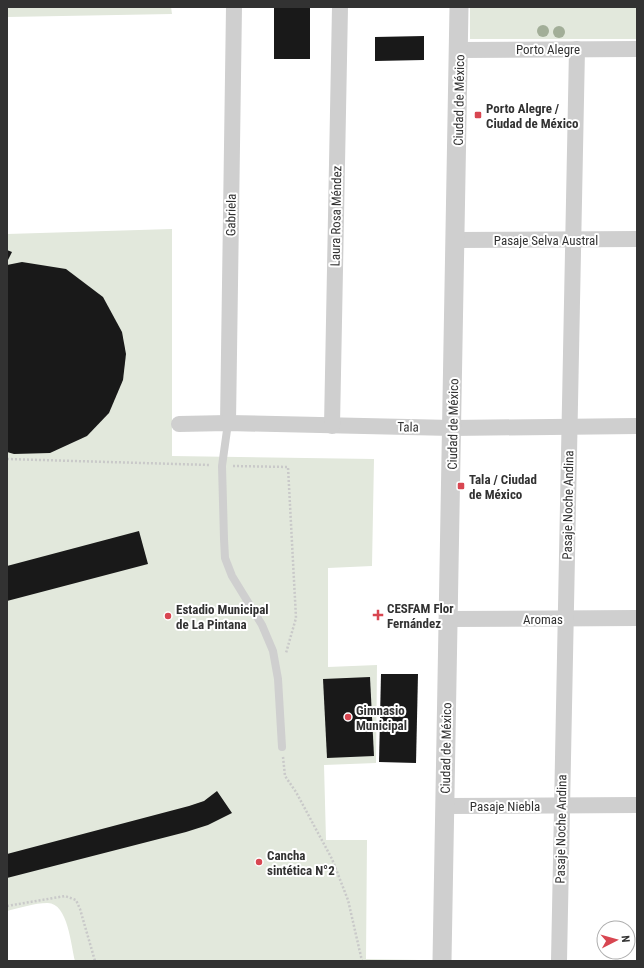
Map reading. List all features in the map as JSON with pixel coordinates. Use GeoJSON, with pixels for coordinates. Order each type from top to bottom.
{"type":"FeatureCollection","features":[{"type":"Feature","properties":{"kind":"street","name":"Gabriela"},"geometry":{"type":"LineString","coordinates":[[228,423],[234,7]]}},
{"type":"Feature","properties":{"kind":"street","name":"Laura Rosa Méndez"},"geometry":{"type":"LineString","coordinates":[[332,426],[340,7]]}},
{"type":"Feature","properties":{"kind":"street","name":"Ciudad de México"},"geometry":{"type":"LineString","coordinates":[[442,961],[460,50],[459,7]]}},
{"type":"Feature","properties":{"kind":"street","name":"Pasaje Noche Andina"},"geometry":{"type":"LineString","coordinates":[[559,961],[577,49]]}},
{"type":"Feature","properties":{"kind":"street","name":"Porto Alegre"},"geometry":{"type":"LineString","coordinates":[[460,50],[637,49]]}},
{"type":"Feature","properties":{"kind":"street","name":"Pasaje Selva Austral"},"geometry":{"type":"LineString","coordinates":[[456,240],[637,239]]}},
{"type":"Feature","properties":{"kind":"street","name":"Tala"},"geometry":{"type":"LineString","coordinates":[[179,424],[228,423],[452,428],[637,426]]}},
{"type":"Feature","properties":{"kind":"street","name":"Aromas"},"geometry":{"type":"LineString","coordinates":[[449,619],[637,618]]}},
{"type":"Feature","properties":{"kind":"street","name":"Pasaje Niebla"},"geometry":{"type":"LineString","coordinates":[[445,806],[637,805]]}},
{"type":"Feature","properties":{"kind":"lane"},"geometry":{"type":"LineString","coordinates":[[228,423],[222,466],[226,558],[232,576],[256,614],[273,650],[278,679],[282,747]]}},
{"type":"Feature","properties":{"kind":"path"},"geometry":{"type":"LineString","coordinates":[[7,459],[288,467],[296,618],[278,679]]}},
{"type":"Feature","properties":{"kind":"path"},"geometry":{"type":"LineString","coordinates":[[282,747],[286,776],[332,859],[348,900],[362,961]]}},
{"type":"Feature","properties":{"kind":"path"},"geometry":{"type":"LineString","coordinates":[[7,906],[65,896],[76,900],[95,961]]}},
{"type":"Feature","properties":{"kind":"shaded area"},"geometry":{"type":"Polygon","coordinates":[[[7,7],[171,7],[172,14],[7,17],[7,7]]]}},
{"type":"Feature","properties":{"kind":"shaded area"},"geometry":{"type":"Polygon","coordinates":[[[470,7],[637,7],[637,39],[470,39],[470,7]]]}},
{"type":"Feature","properties":{"kind":"shaded area","name":"Estadio Municipal de La Pintana"},"geometry":{"type":"Polygon","coordinates":[[[172,229],[172,456],[374,459],[372,566],[328,568],[328,667],[377,665],[376,763],[324,765],[326,840],[367,840],[366,959],[420,961],[75,961],[70,936],[64,917],[60,910],[54,905],[47,903],[37,904],[7,911],[7,234],[172,229]]]}},
{"type":"Feature","properties":{"kind":"building"},"geometry":{"type":"Polygon","coordinates":[[[274,7],[310,7],[310,59],[274,59],[274,7]]]}},
{"type":"Feature","properties":{"kind":"building"},"geometry":{"type":"Polygon","coordinates":[[[424,36],[424,60],[375,61],[375,37],[424,36]]]}},
{"type":"Feature","properties":{"kind":"building"},"geometry":{"type":"Polygon","coordinates":[[[7,250],[12,252],[7,262],[7,250]]]}},
{"type":"Feature","properties":{"kind":"building"},"geometry":{"type":"Polygon","coordinates":[[[22,262],[66,269],[103,297],[122,332],[126,354],[123,380],[109,413],[87,436],[50,453],[14,454],[7,452],[7,265],[22,262]]]}},
{"type":"Feature","properties":{"kind":"building"},"geometry":{"type":"Polygon","coordinates":[[[139,531],[148,564],[7,601],[7,566],[139,531]]]}},
{"type":"Feature","properties":{"kind":"building"},"geometry":{"type":"Polygon","coordinates":[[[381,674],[418,674],[416,763],[379,762],[381,674]]]}},
{"type":"Feature","properties":{"kind":"building","name":"Gimnasio Municipal"},"geometry":{"type":"Polygon","coordinates":[[[370,677],[374,756],[327,758],[323,679],[370,677]]]}},
{"type":"Feature","properties":{"kind":"building"},"geometry":{"type":"Polygon","coordinates":[[[217,791],[232,813],[208,825],[7,878],[7,854],[189,806],[204,801],[217,791]]]}},
{"type":"Feature","properties":{"kind":"place","name":"Porto Alegre / Ciudad de México"},"geometry":{"type":"Point","coordinates":[478,115]}},
{"type":"Feature","properties":{"kind":"place","name":"Tala / Ciudad de México"},"geometry":{"type":"Point","coordinates":[461,486]}},
{"type":"Feature","properties":{"kind":"place","name":"CESFAM Flor Fernández"},"geometry":{"type":"Point","coordinates":[378,615]}},
{"type":"Feature","properties":{"kind":"place","name":"Estadio Municipal de La Pintana"},"geometry":{"type":"Point","coordinates":[168,616]}},
{"type":"Feature","properties":{"kind":"place","name":"Gimnasio Municipal"},"geometry":{"type":"Point","coordinates":[348,717]}},
{"type":"Feature","properties":{"kind":"place","name":"Cancha sintética N°2"},"geometry":{"type":"Point","coordinates":[259,862]}}]}
